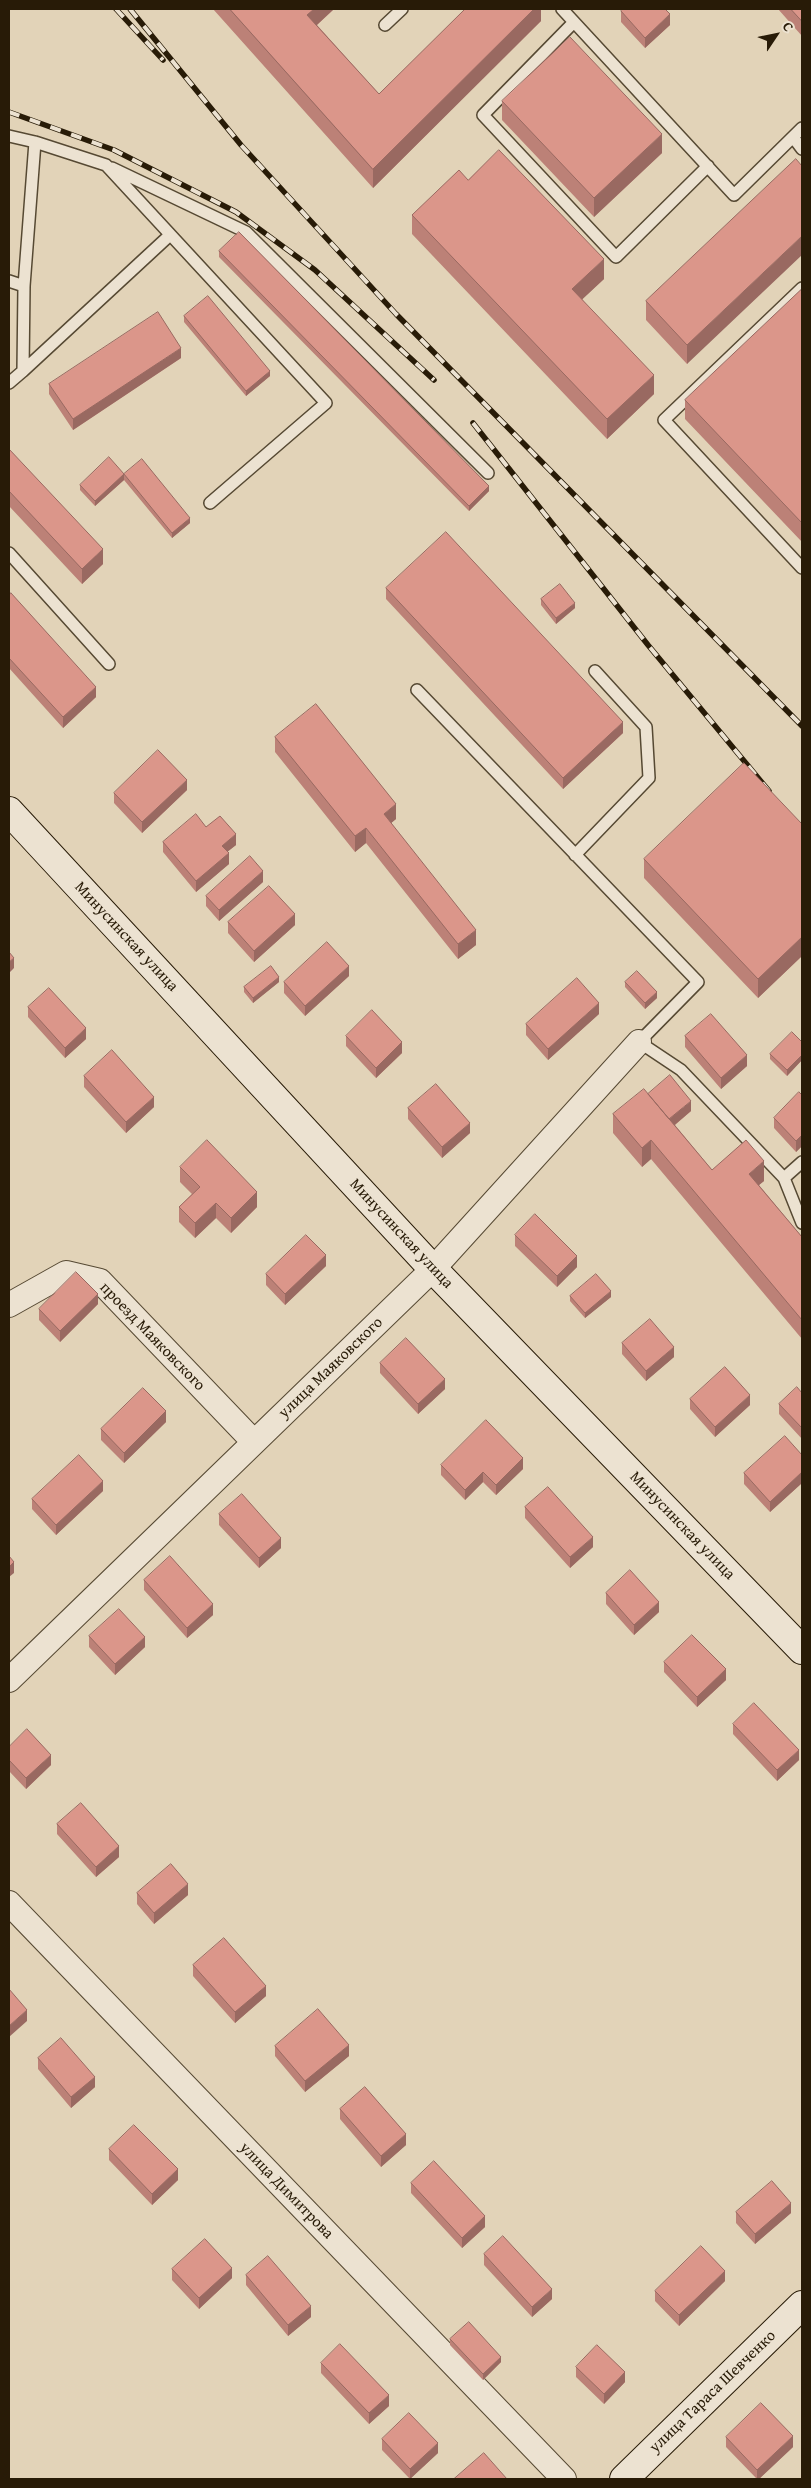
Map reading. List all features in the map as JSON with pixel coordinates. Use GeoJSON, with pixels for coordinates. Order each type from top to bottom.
{"type":"FeatureCollection","features":[{"type":"Feature","properties":{"kind":"street","name":"Минусинская улица"},"geometry":{"type":"LineString","coordinates":[[9,811],[433,1269],[802,1650]]}},
{"type":"Feature","properties":{"kind":"street","name":"улица Маяковского"},"geometry":{"type":"LineString","coordinates":[[9,1680],[433,1269],[639,1042]]}},
{"type":"Feature","properties":{"kind":"street","name":"проезд Маяковского"},"geometry":{"type":"LineString","coordinates":[[9,1305],[66,1273],[100,1281],[254,1442]]}},
{"type":"Feature","properties":{"kind":"street","name":"улица Димитрова"},"geometry":{"type":"LineString","coordinates":[[9,1903],[564,2479]]}},
{"type":"Feature","properties":{"kind":"street","name":"улица Тараса Шевченко"},"geometry":{"type":"LineString","coordinates":[[624,2479],[802,2305]]}},
{"type":"Feature","properties":{"kind":"lane"},"geometry":{"type":"LineString","coordinates":[[385,25],[402,9]]}},
{"type":"Feature","properties":{"kind":"lane"},"geometry":{"type":"LineString","coordinates":[[562,9],[734,195],[802,128]]}},
{"type":"Feature","properties":{"kind":"lane"},"geometry":{"type":"LineString","coordinates":[[574,22],[483,115],[616,257],[708,166]]}},
{"type":"Feature","properties":{"kind":"lane"},"geometry":{"type":"LineString","coordinates":[[9,136],[35,142],[106,165],[246,232],[488,474]]}},
{"type":"Feature","properties":{"kind":"lane"},"geometry":{"type":"LineString","coordinates":[[793,137],[802,149]]}},
{"type":"Feature","properties":{"kind":"lane"},"geometry":{"type":"LineString","coordinates":[[23,371],[24,286],[35,142]]}},
{"type":"Feature","properties":{"kind":"lane"},"geometry":{"type":"LineString","coordinates":[[106,165],[326,404],[210,503]]}},
{"type":"Feature","properties":{"kind":"lane"},"geometry":{"type":"LineString","coordinates":[[9,383],[170,235]]}},
{"type":"Feature","properties":{"kind":"lane"},"geometry":{"type":"LineString","coordinates":[[9,281],[24,286]]}},
{"type":"Feature","properties":{"kind":"lane"},"geometry":{"type":"LineString","coordinates":[[802,288],[664,420],[802,568]]}},
{"type":"Feature","properties":{"kind":"lane"},"geometry":{"type":"LineString","coordinates":[[9,553],[109,664]]}},
{"type":"Feature","properties":{"kind":"lane"},"geometry":{"type":"LineString","coordinates":[[575,855],[649,778],[646,727],[595,671]]}},
{"type":"Feature","properties":{"kind":"lane"},"geometry":{"type":"LineString","coordinates":[[418,690],[698,982],[639,1042],[681,1070],[784,1178],[802,1224]]}},
{"type":"Feature","properties":{"kind":"lane"},"geometry":{"type":"LineString","coordinates":[[784,1178],[802,1162]]}},
{"type":"Feature","properties":{"kind":"building"},"geometry":{"type":"Polygon","coordinates":[[[230,9],[314,9],[307,15],[379,94],[465,9],[534,9],[373,169],[230,9]]]}},
{"type":"Feature","properties":{"kind":"building"},"geometry":{"type":"Polygon","coordinates":[[[623,9],[665,9],[670,14],[645,38],[621,11],[623,9]]]}},
{"type":"Feature","properties":{"kind":"building"},"geometry":{"type":"Polygon","coordinates":[[[791,9],[802,9],[802,21],[791,9]]]}},
{"type":"Feature","properties":{"kind":"building"},"geometry":{"type":"Polygon","coordinates":[[[570,37],[662,134],[594,198],[502,101],[570,37]]]}},
{"type":"Feature","properties":{"kind":"building"},"geometry":{"type":"Polygon","coordinates":[[[499,150],[604,259],[572,289],[654,375],[607,419],[412,215],[459,170],[468,180],[499,150]]]}},
{"type":"Feature","properties":{"kind":"building"},"geometry":{"type":"Polygon","coordinates":[[[796,159],[802,166],[802,236],[687,345],[646,301],[796,159]]]}},
{"type":"Feature","properties":{"kind":"building"},"geometry":{"type":"Polygon","coordinates":[[[239,232],[489,486],[469,506],[219,251],[239,232]]]}},
{"type":"Feature","properties":{"kind":"building"},"geometry":{"type":"Polygon","coordinates":[[[802,289],[802,523],[685,400],[802,289]]]}},
{"type":"Feature","properties":{"kind":"building"},"geometry":{"type":"Polygon","coordinates":[[[208,296],[270,371],[246,391],[184,316],[208,296]]]}},
{"type":"Feature","properties":{"kind":"building"},"geometry":{"type":"Polygon","coordinates":[[[158,312],[181,348],[73,419],[49,384],[158,312]]]}},
{"type":"Feature","properties":{"kind":"building"},"geometry":{"type":"Polygon","coordinates":[[[9,449],[103,549],[82,569],[9,491],[9,449]]]}},
{"type":"Feature","properties":{"kind":"building"},"geometry":{"type":"Polygon","coordinates":[[[109,457],[124,474],[95,501],[80,485],[109,457]]]}},
{"type":"Feature","properties":{"kind":"building"},"geometry":{"type":"Polygon","coordinates":[[[142,459],[190,518],[172,533],[124,474],[142,459]]]}},
{"type":"Feature","properties":{"kind":"building"},"geometry":{"type":"Polygon","coordinates":[[[446,532],[623,722],[563,778],[386,588],[446,532]]]}},
{"type":"Feature","properties":{"kind":"building"},"geometry":{"type":"Polygon","coordinates":[[[560,584],[575,603],[556,618],[541,599],[560,584]]]}},
{"type":"Feature","properties":{"kind":"building"},"geometry":{"type":"Polygon","coordinates":[[[11,593],[96,687],[63,717],[9,658],[9,596],[11,593]]]}},
{"type":"Feature","properties":{"kind":"building"},"geometry":{"type":"Polygon","coordinates":[[[316,704],[396,804],[384,814],[476,930],[458,944],[366,828],[355,836],[275,737],[316,704]]]}},
{"type":"Feature","properties":{"kind":"building"},"geometry":{"type":"Polygon","coordinates":[[[158,750],[187,780],[142,822],[114,793],[158,750]]]}},
{"type":"Feature","properties":{"kind":"building"},"geometry":{"type":"Polygon","coordinates":[[[744,763],[802,824],[802,937],[758,979],[644,859],[744,763]]]}},
{"type":"Feature","properties":{"kind":"building"},"geometry":{"type":"Polygon","coordinates":[[[196,814],[206,827],[220,816],[236,834],[222,846],[229,853],[196,881],[163,842],[196,814]]]}},
{"type":"Feature","properties":{"kind":"building"},"geometry":{"type":"Polygon","coordinates":[[[250,856],[263,871],[219,910],[206,896],[250,856]]]}},
{"type":"Feature","properties":{"kind":"building"},"geometry":{"type":"Polygon","coordinates":[[[269,886],[295,914],[254,951],[228,922],[269,886]]]}},
{"type":"Feature","properties":{"kind":"building"},"geometry":{"type":"Polygon","coordinates":[[[327,942],[349,966],[305,1006],[284,982],[327,942]]]}},
{"type":"Feature","properties":{"kind":"building"},"geometry":{"type":"Polygon","coordinates":[[[9,952],[14,958],[9,962],[9,952]]]}},
{"type":"Feature","properties":{"kind":"building"},"geometry":{"type":"Polygon","coordinates":[[[271,966],[279,977],[253,998],[244,987],[271,966]]]}},
{"type":"Feature","properties":{"kind":"building"},"geometry":{"type":"Polygon","coordinates":[[[637,971],[657,992],[645,1003],[625,982],[637,971]]]}},
{"type":"Feature","properties":{"kind":"building"},"geometry":{"type":"Polygon","coordinates":[[[577,978],[599,1003],[548,1049],[526,1024],[577,978]]]}},
{"type":"Feature","properties":{"kind":"building"},"geometry":{"type":"Polygon","coordinates":[[[49,988],[86,1028],[65,1048],[28,1007],[49,988]]]}},
{"type":"Feature","properties":{"kind":"building"},"geometry":{"type":"Polygon","coordinates":[[[372,1010],[402,1042],[376,1068],[346,1036],[372,1010]]]}},
{"type":"Feature","properties":{"kind":"building"},"geometry":{"type":"Polygon","coordinates":[[[711,1014],[747,1055],[721,1078],[685,1036],[711,1014]]]}},
{"type":"Feature","properties":{"kind":"building"},"geometry":{"type":"Polygon","coordinates":[[[792,1032],[802,1042],[802,1055],[787,1070],[770,1054],[792,1032]]]}},
{"type":"Feature","properties":{"kind":"building"},"geometry":{"type":"Polygon","coordinates":[[[112,1050],[154,1097],[126,1122],[84,1076],[112,1050]]]}},
{"type":"Feature","properties":{"kind":"building"},"geometry":{"type":"Polygon","coordinates":[[[670,1075],[691,1101],[669,1119],[648,1094],[670,1075]]]}},
{"type":"Feature","properties":{"kind":"building"},"geometry":{"type":"Polygon","coordinates":[[[436,1084],[470,1123],[442,1147],[408,1108],[436,1084]]]}},
{"type":"Feature","properties":{"kind":"building"},"geometry":{"type":"Polygon","coordinates":[[[644,1089],[712,1170],[746,1140],[764,1161],[749,1174],[802,1237],[802,1320],[651,1140],[642,1148],[613,1114],[644,1089]]]}},
{"type":"Feature","properties":{"kind":"building"},"geometry":{"type":"Polygon","coordinates":[[[799,1092],[802,1095],[802,1135],[796,1141],[774,1118],[799,1092]]]}},
{"type":"Feature","properties":{"kind":"building"},"geometry":{"type":"Polygon","coordinates":[[[207,1140],[257,1192],[231,1218],[216,1203],[195,1223],[179,1207],[200,1187],[180,1167],[207,1140]]]}},
{"type":"Feature","properties":{"kind":"building"},"geometry":{"type":"Polygon","coordinates":[[[535,1214],[577,1256],[557,1276],[515,1235],[535,1214]]]}},
{"type":"Feature","properties":{"kind":"building"},"geometry":{"type":"Polygon","coordinates":[[[306,1235],[326,1255],[285,1294],[266,1274],[306,1235]]]}},
{"type":"Feature","properties":{"kind":"building"},"geometry":{"type":"Polygon","coordinates":[[[76,1272],[98,1294],[60,1331],[39,1309],[76,1272]]]}},
{"type":"Feature","properties":{"kind":"building"},"geometry":{"type":"Polygon","coordinates":[[[596,1274],[611,1291],[585,1313],[570,1296],[596,1274]]]}},
{"type":"Feature","properties":{"kind":"building"},"geometry":{"type":"Polygon","coordinates":[[[650,1319],[674,1347],[646,1371],[622,1343],[650,1319]]]}},
{"type":"Feature","properties":{"kind":"building"},"geometry":{"type":"Polygon","coordinates":[[[406,1338],[445,1379],[418,1404],[380,1363],[406,1338]]]}},
{"type":"Feature","properties":{"kind":"building"},"geometry":{"type":"Polygon","coordinates":[[[725,1367],[750,1395],[715,1427],[690,1399],[725,1367]]]}},
{"type":"Feature","properties":{"kind":"building"},"geometry":{"type":"Polygon","coordinates":[[[797,1387],[802,1393],[802,1428],[779,1404],[797,1387]]]}},
{"type":"Feature","properties":{"kind":"building"},"geometry":{"type":"Polygon","coordinates":[[[143,1388],[166,1411],[124,1453],[101,1429],[143,1388]]]}},
{"type":"Feature","properties":{"kind":"building"},"geometry":{"type":"Polygon","coordinates":[[[486,1420],[523,1458],[496,1485],[483,1472],[465,1490],[441,1465],[486,1420]]]}},
{"type":"Feature","properties":{"kind":"building"},"geometry":{"type":"Polygon","coordinates":[[[785,1436],[802,1455],[802,1472],[770,1502],[744,1473],[785,1436]]]}},
{"type":"Feature","properties":{"kind":"building"},"geometry":{"type":"Polygon","coordinates":[[[79,1455],[103,1481],[56,1525],[32,1499],[79,1455]]]}},
{"type":"Feature","properties":{"kind":"building"},"geometry":{"type":"Polygon","coordinates":[[[548,1487],[593,1537],[570,1557],[525,1507],[548,1487]]]}},
{"type":"Feature","properties":{"kind":"building"},"geometry":{"type":"Polygon","coordinates":[[[242,1494],[281,1538],[259,1558],[219,1514],[242,1494]]]}},
{"type":"Feature","properties":{"kind":"building"},"geometry":{"type":"Polygon","coordinates":[[[9,1556],[14,1562],[9,1567],[9,1556]]]}},
{"type":"Feature","properties":{"kind":"building"},"geometry":{"type":"Polygon","coordinates":[[[170,1556],[213,1604],[187,1628],[144,1580],[170,1556]]]}},
{"type":"Feature","properties":{"kind":"building"},"geometry":{"type":"Polygon","coordinates":[[[630,1570],[659,1602],[634,1625],[606,1593],[630,1570]]]}},
{"type":"Feature","properties":{"kind":"building"},"geometry":{"type":"Polygon","coordinates":[[[119,1609],[145,1637],[115,1664],[89,1636],[119,1609]]]}},
{"type":"Feature","properties":{"kind":"building"},"geometry":{"type":"Polygon","coordinates":[[[692,1635],[726,1669],[697,1697],[664,1662],[692,1635]]]}},
{"type":"Feature","properties":{"kind":"building"},"geometry":{"type":"Polygon","coordinates":[[[754,1703],[799,1750],[777,1770],[733,1724],[754,1703]]]}},
{"type":"Feature","properties":{"kind":"building"},"geometry":{"type":"Polygon","coordinates":[[[27,1729],[51,1755],[26,1778],[9,1760],[9,1747],[27,1729]]]}},
{"type":"Feature","properties":{"kind":"building"},"geometry":{"type":"Polygon","coordinates":[[[81,1803],[119,1846],[96,1867],[57,1824],[81,1803]]]}},
{"type":"Feature","properties":{"kind":"building"},"geometry":{"type":"Polygon","coordinates":[[[171,1864],[188,1884],[154,1913],[137,1893],[171,1864]]]}},
{"type":"Feature","properties":{"kind":"building"},"geometry":{"type":"Polygon","coordinates":[[[224,1938],[266,1986],[235,2012],[193,1965],[224,1938]]]}},
{"type":"Feature","properties":{"kind":"building"},"geometry":{"type":"Polygon","coordinates":[[[9,1989],[27,2010],[9,2026],[9,1989]]]}},
{"type":"Feature","properties":{"kind":"building"},"geometry":{"type":"Polygon","coordinates":[[[318,2009],[349,2045],[305,2081],[275,2046],[318,2009]]]}},
{"type":"Feature","properties":{"kind":"building"},"geometry":{"type":"Polygon","coordinates":[[[61,2038],[95,2077],[71,2097],[38,2058],[61,2038]]]}},
{"type":"Feature","properties":{"kind":"building"},"geometry":{"type":"Polygon","coordinates":[[[365,2087],[406,2134],[381,2156],[340,2109],[365,2087]]]}},
{"type":"Feature","properties":{"kind":"building"},"geometry":{"type":"Polygon","coordinates":[[[134,2125],[178,2169],[152,2194],[109,2149],[134,2125]]]}},
{"type":"Feature","properties":{"kind":"building"},"geometry":{"type":"Polygon","coordinates":[[[434,2161],[485,2216],[462,2238],[411,2183],[434,2161]]]}},
{"type":"Feature","properties":{"kind":"building"},"geometry":{"type":"Polygon","coordinates":[[[772,2181],[791,2203],[755,2234],[736,2212],[772,2181]]]}},
{"type":"Feature","properties":{"kind":"building"},"geometry":{"type":"Polygon","coordinates":[[[503,2236],[552,2289],[532,2307],[484,2254],[503,2236]]]}},
{"type":"Feature","properties":{"kind":"building"},"geometry":{"type":"Polygon","coordinates":[[[205,2239],[232,2268],[199,2298],[172,2269],[205,2239]]]}},
{"type":"Feature","properties":{"kind":"building"},"geometry":{"type":"Polygon","coordinates":[[[701,2246],[725,2271],[679,2315],[655,2291],[701,2246]]]}},
{"type":"Feature","properties":{"kind":"building"},"geometry":{"type":"Polygon","coordinates":[[[268,2256],[311,2306],[288,2325],[246,2275],[268,2256]]]}},
{"type":"Feature","properties":{"kind":"building"},"geometry":{"type":"Polygon","coordinates":[[[469,2322],[501,2357],[483,2374],[450,2339],[469,2322]]]}},
{"type":"Feature","properties":{"kind":"building"},"geometry":{"type":"Polygon","coordinates":[[[340,2344],[389,2395],[369,2413],[321,2363],[340,2344]]]}},
{"type":"Feature","properties":{"kind":"building"},"geometry":{"type":"Polygon","coordinates":[[[597,2345],[625,2372],[604,2394],[576,2367],[597,2345]]]}},
{"type":"Feature","properties":{"kind":"building"},"geometry":{"type":"Polygon","coordinates":[[[761,2403],[793,2436],[757,2470],[726,2437],[761,2403]]]}},
{"type":"Feature","properties":{"kind":"building"},"geometry":{"type":"Polygon","coordinates":[[[409,2413],[438,2443],[410,2469],[382,2439],[409,2413]]]}},
{"type":"Feature","properties":{"kind":"building"},"geometry":{"type":"Polygon","coordinates":[[[484,2453],[507,2479],[454,2479],[484,2453]]]}},
{"type":"Feature","properties":{"kind":"railway"},"geometry":{"type":"LineString","coordinates":[[116,9],[163,60]]}},
{"type":"Feature","properties":{"kind":"railway"},"geometry":{"type":"LineString","coordinates":[[130,9],[241,145],[396,314],[802,726]]}},
{"type":"Feature","properties":{"kind":"railway"},"geometry":{"type":"LineString","coordinates":[[9,112],[114,150],[236,212],[315,270],[434,380]]}},
{"type":"Feature","properties":{"kind":"railway"},"geometry":{"type":"LineString","coordinates":[[473,423],[648,645],[769,791]]}}]}
